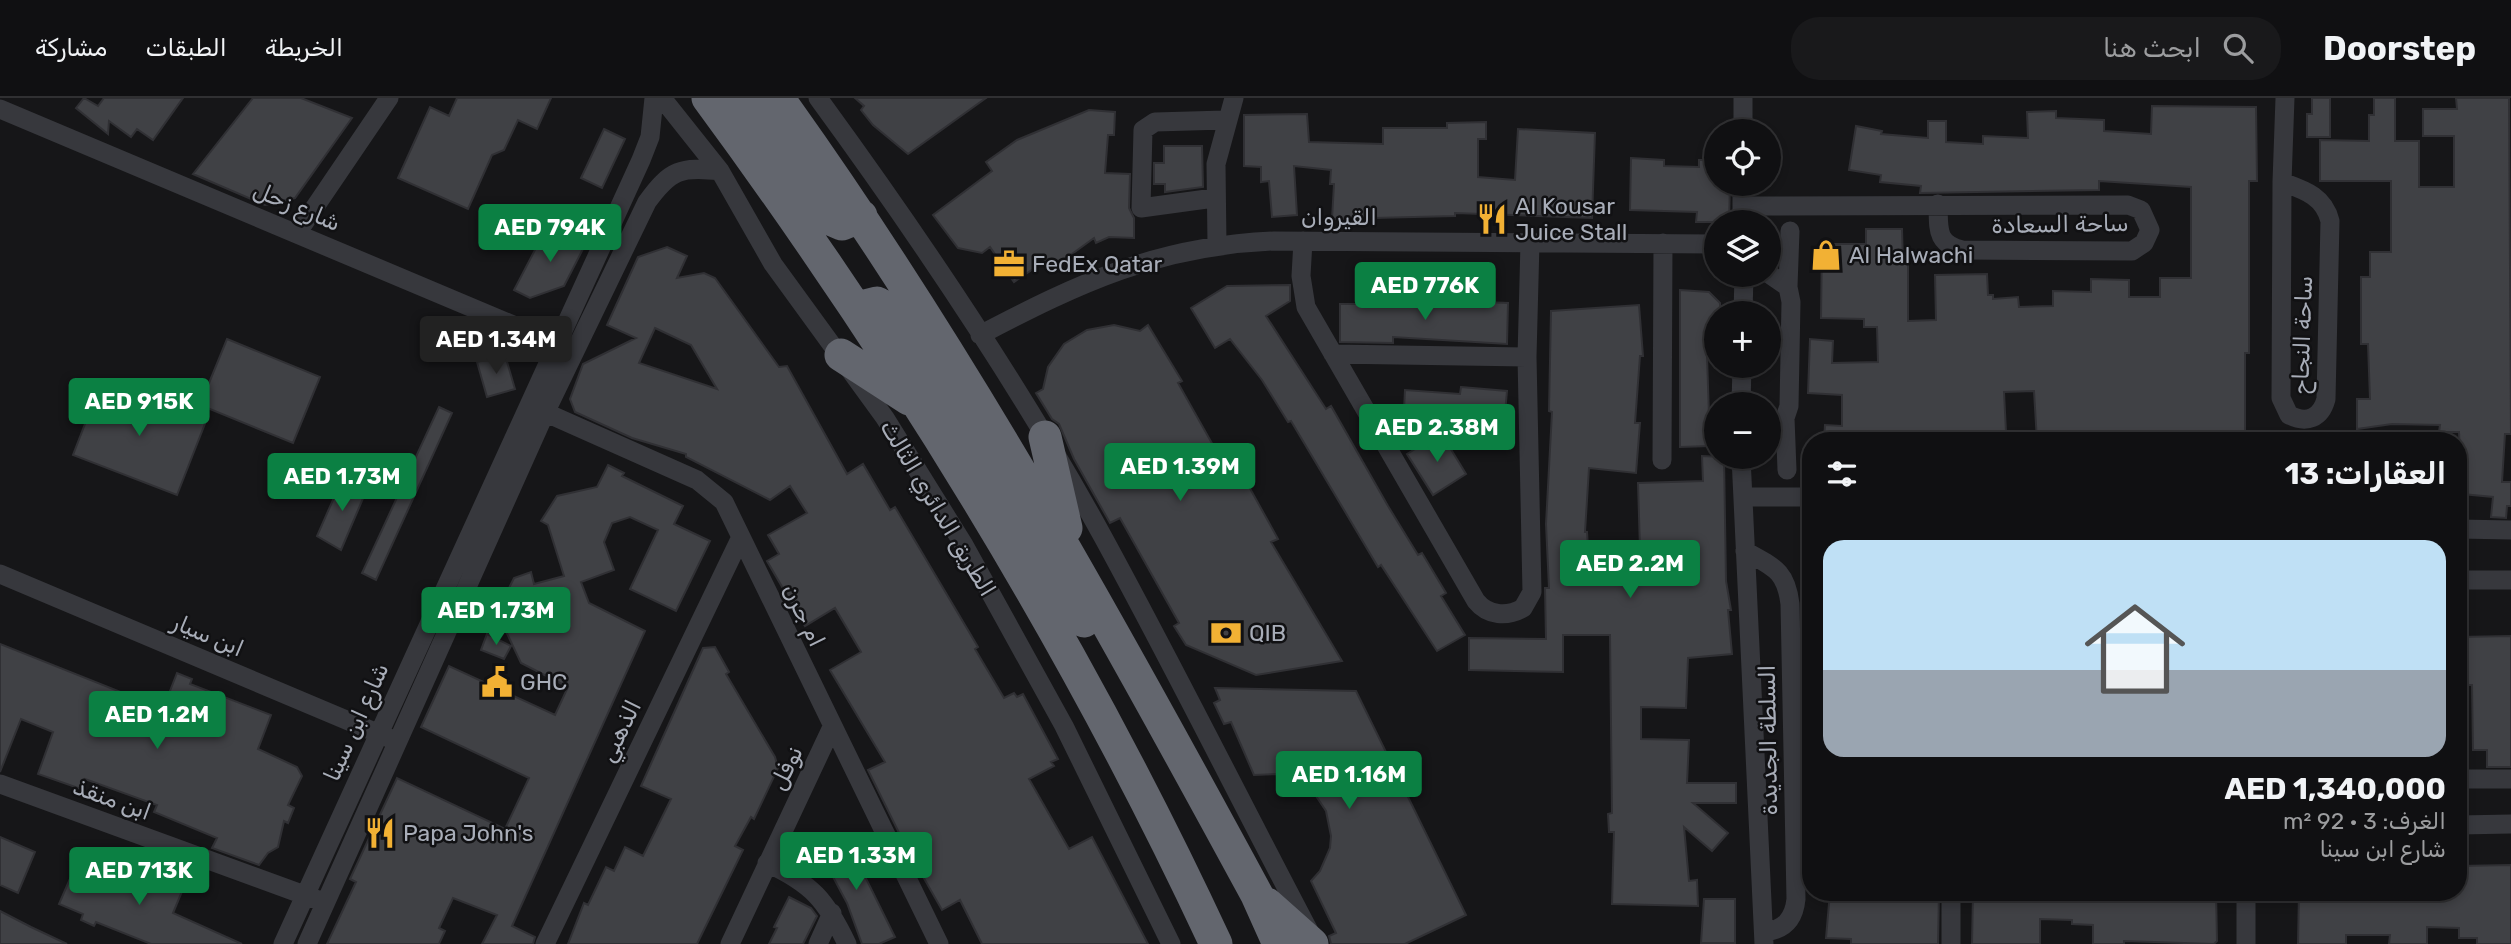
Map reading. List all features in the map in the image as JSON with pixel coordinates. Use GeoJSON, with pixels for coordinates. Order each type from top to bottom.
{"type":"FeatureCollection","features":[{"type":"Feature","properties":{"kind":"highway","name":"الطريق الدائري الثالث"},"geometry":{"type":"LineString","coordinates":[[708,98],[857,308],[921,406],[1029,588],[1163,835],[1211,938]]}},
{"type":"Feature","properties":{"kind":"highway"},"geometry":{"type":"LineString","coordinates":[[744,98],[828,218],[842,224],[862,216]]}},
{"type":"Feature","properties":{"kind":"highway"},"geometry":{"type":"LineString","coordinates":[[778,98],[862,216],[1073,557],[1257,895],[1279,944]]}},
{"type":"Feature","properties":{"kind":"highway"},"geometry":{"type":"LineString","coordinates":[[857,308],[877,303],[892,311],[1084,620],[1162,719]]}},
{"type":"Feature","properties":{"kind":"highway"},"geometry":{"type":"LineString","coordinates":[[841,355],[921,406]]}},
{"type":"Feature","properties":{"kind":"highway"},"geometry":{"type":"LineString","coordinates":[[1045,437],[1073,557]]}},
{"type":"Feature","properties":{"kind":"highway"},"geometry":{"type":"LineString","coordinates":[[1257,895],[1314,944]]}},
{"type":"Feature","properties":{"kind":"street"},"geometry":{"type":"LineString","coordinates":[[298,232],[389,98]]}},
{"type":"Feature","properties":{"kind":"street","name":"شارع ابن سينا"},"geometry":{"type":"LineString","coordinates":[[283,944],[377,733],[566,348],[650,137],[654,98]]}},
{"type":"Feature","properties":{"kind":"street","name":"الطريق الدائري الثالث"},"geometry":{"type":"LineString","coordinates":[[662,98],[720,172],[773,264],[885,418],[970,557],[1064,726],[1171,944]]}},
{"type":"Feature","properties":{"kind":"street"},"geometry":{"type":"LineString","coordinates":[[818,98],[920,237],[1045,437],[1153,631],[1314,944]]}},
{"type":"Feature","properties":{"kind":"street"},"geometry":{"type":"LineString","coordinates":[[1217,246],[1214,198],[1216,164],[1225,120],[1234,98]]}},
{"type":"Feature","properties":{"kind":"street"},"geometry":{"type":"LineString","coordinates":[[1743,98],[1743,119]]}},
{"type":"Feature","properties":{"kind":"street","name":"ساحة النجاح"},"geometry":{"type":"LineString","coordinates":[[2282,182],[2319,199],[2327,210],[2330,221],[2326,399],[2317,416],[2308,420],[2289,415],[2281,398],[2282,182],[2285,98]]}},
{"type":"Feature","properties":{"kind":"street","name":"شارع زحل"},"geometry":{"type":"LineString","coordinates":[[0,109],[298,232],[566,348]]}},
{"type":"Feature","properties":{"kind":"street"},"geometry":{"type":"LineString","coordinates":[[1214,198],[1141,208],[1143,130],[1155,122],[1225,120]]}},
{"type":"Feature","properties":{"kind":"street","name":"شارع ابن سينا"},"geometry":{"type":"LineString","coordinates":[[566,348],[660,184],[671,174],[686,169],[720,172]]}},
{"type":"Feature","properties":{"kind":"street","name":"ساحة السعادة"},"geometry":{"type":"LineString","coordinates":[[1781,212],[1938,204],[2128,205],[2141,210],[2150,230],[2144,243],[2132,251],[1962,250],[1944,244],[1939,235],[1938,204]]}},
{"type":"Feature","properties":{"kind":"street"},"geometry":{"type":"LineString","coordinates":[[1781,417],[1789,406],[1790,231]]}},
{"type":"Feature","properties":{"kind":"street"},"geometry":{"type":"LineString","coordinates":[[1303,241],[1302,293],[1306,307],[1476,601],[1482,608],[1499,614],[1523,608],[1532,593],[1527,357],[1530,242]]}},
{"type":"Feature","properties":{"kind":"street","name":"القيروان"},"geometry":{"type":"LineString","coordinates":[[980,335],[1048,299],[1114,271],[1147,260],[1217,246],[1303,241],[1704,244]]}},
{"type":"Feature","properties":{"kind":"street"},"geometry":{"type":"LineString","coordinates":[[1662,460],[1663,243]]}},
{"type":"Feature","properties":{"kind":"street"},"geometry":{"type":"LineString","coordinates":[[1781,282],[1788,287]]}},
{"type":"Feature","properties":{"kind":"street"},"geometry":{"type":"LineString","coordinates":[[1333,354],[1527,357]]}},
{"type":"Feature","properties":{"kind":"street","name":"شارع ابن سينا"},"geometry":{"type":"LineString","coordinates":[[306,944],[398,741],[537,409]]}},
{"type":"Feature","properties":{"kind":"street","name":"ام جرن"},"geometry":{"type":"LineString","coordinates":[[537,409],[696,480],[724,502],[939,944]]}},
{"type":"Feature","properties":{"kind":"street"},"geometry":{"type":"LineString","coordinates":[[1781,441],[1787,470]]}},
{"type":"Feature","properties":{"kind":"street","name":"السلطة الجديدة"},"geometry":{"type":"LineString","coordinates":[[1741,469],[1742,497],[1764,938],[1785,925],[1795,909],[1796,900],[1790,604],[1787,586],[1781,573],[1745,551]]}},
{"type":"Feature","properties":{"kind":"street"},"geometry":{"type":"LineString","coordinates":[[1742,497],[1802,496]]}},
{"type":"Feature","properties":{"kind":"street"},"geometry":{"type":"LineString","coordinates":[[2467,529],[2511,530]]}},
{"type":"Feature","properties":{"kind":"street","name":"الذهبي"},"geometry":{"type":"LineString","coordinates":[[545,944],[740,539]]}},
{"type":"Feature","properties":{"kind":"street","name":"ابن سيار"},"geometry":{"type":"LineString","coordinates":[[0,574],[398,741]]}},
{"type":"Feature","properties":{"kind":"street"},"geometry":{"type":"LineString","coordinates":[[2467,580],[2511,580]]}},
{"type":"Feature","properties":{"kind":"street","name":"نوفل"},"geometry":{"type":"LineString","coordinates":[[730,944],[832,727]]}},
{"type":"Feature","properties":{"kind":"street"},"geometry":{"type":"LineString","coordinates":[[2467,779],[2511,779]]}},
{"type":"Feature","properties":{"kind":"street","name":"ابن منقذ"},"geometry":{"type":"LineString","coordinates":[[0,784],[325,904]]}},
{"type":"Feature","properties":{"kind":"street"},"geometry":{"type":"LineString","coordinates":[[2467,825],[2511,824]]}},
{"type":"Feature","properties":{"kind":"street"},"geometry":{"type":"LineString","coordinates":[[767,863],[803,881],[832,913],[847,944]]}},
{"type":"Feature","properties":{"kind":"street"},"geometry":{"type":"LineString","coordinates":[[1951,901],[1951,944]]}},
{"type":"Feature","properties":{"kind":"street"},"geometry":{"type":"LineString","coordinates":[[2246,901],[2246,944]]}},
{"type":"Feature","properties":{"kind":"street"},"geometry":{"type":"LineString","coordinates":[[818,944],[832,913]]}},
{"type":"Feature","properties":{"kind":"building"},"geometry":{"type":"Polygon","coordinates":[[[84,98],[98,106],[104,98],[183,98],[153,140],[137,129],[131,137],[109,121],[108,134],[76,108],[84,98]]]}},
{"type":"Feature","properties":{"kind":"building"},"geometry":{"type":"Polygon","coordinates":[[[253,98],[301,98],[352,118],[295,198],[265,205],[193,174],[253,98]]]}},
{"type":"Feature","properties":{"kind":"building"},"geometry":{"type":"Polygon","coordinates":[[[457,98],[551,98],[537,129],[518,120],[504,150],[492,155],[468,209],[398,178],[430,107],[449,116],[457,98]]]}},
{"type":"Feature","properties":{"kind":"building"},"geometry":{"type":"Polygon","coordinates":[[[855,98],[986,98],[908,154],[873,125],[861,110],[864,106],[855,98]]]}},
{"type":"Feature","properties":{"kind":"building"},"geometry":{"type":"Polygon","coordinates":[[[2312,98],[2330,98],[2330,137],[2307,137],[2307,114],[2312,114],[2312,98]]]}},
{"type":"Feature","properties":{"kind":"building"},"geometry":{"type":"Polygon","coordinates":[[[2374,98],[2395,98],[2395,141],[2419,141],[2419,187],[2454,187],[2454,136],[2423,136],[2423,109],[2457,109],[2456,98],[2509,98],[2511,434],[2505,434],[2502,482],[2511,482],[2511,506],[2507,506],[2506,518],[2491,517],[2493,497],[2467,494],[2467,432],[2439,432],[2440,425],[2392,424],[2357,429],[2357,399],[2370,399],[2368,344],[2361,344],[2361,277],[2370,277],[2370,252],[2391,252],[2391,181],[2320,181],[2320,140],[2369,141],[2369,115],[2374,115],[2374,98]]]}},
{"type":"Feature","properties":{"kind":"building"},"geometry":{"type":"Polygon","coordinates":[[[2152,106],[2256,107],[2257,181],[2249,181],[2249,353],[2245,353],[2245,432],[2036,432],[2034,391],[2004,392],[2006,432],[1825,432],[1825,425],[1842,426],[1842,395],[1808,393],[1810,339],[1833,341],[1832,363],[1878,362],[1877,327],[1864,327],[1864,319],[1821,318],[1822,244],[1866,244],[1866,229],[1902,229],[1903,264],[1908,264],[1908,321],[1936,320],[1935,275],[1987,274],[1988,295],[1993,295],[1993,299],[2018,297],[2019,307],[2053,306],[2053,291],[2091,292],[2091,279],[2129,280],[2129,297],[2160,297],[2160,278],[2191,278],[2191,187],[2099,181],[2099,190],[1920,193],[1921,186],[1880,182],[1881,175],[1849,170],[1856,126],[1882,131],[1881,134],[1928,138],[1928,121],[1946,121],[1946,142],[1983,144],[1983,136],[2028,138],[2027,112],[2056,111],[2056,118],[2104,120],[2104,131],[2151,134],[2152,106]]]}},
{"type":"Feature","properties":{"kind":"building"},"geometry":{"type":"Polygon","coordinates":[[[1089,110],[1115,112],[1114,135],[1108,135],[1105,173],[1130,174],[1129,208],[1134,218],[1134,238],[1109,237],[1096,243],[1094,238],[1054,267],[1048,259],[1014,282],[990,247],[982,253],[958,248],[933,215],[992,171],[986,162],[1017,140],[1089,110]]]}},
{"type":"Feature","properties":{"kind":"building"},"geometry":{"type":"Polygon","coordinates":[[[1307,114],[1309,142],[1383,144],[1383,128],[1447,128],[1447,123],[1486,122],[1486,139],[1478,139],[1478,177],[1515,180],[1518,129],[1595,133],[1592,218],[1455,213],[1455,216],[1332,219],[1334,184],[1330,184],[1331,170],[1294,166],[1297,215],[1272,217],[1269,181],[1261,182],[1261,167],[1244,166],[1244,115],[1307,114]]]}},
{"type":"Feature","properties":{"kind":"building"},"geometry":{"type":"Polygon","coordinates":[[[604,129],[625,139],[602,188],[581,178],[604,129]]]}},
{"type":"Feature","properties":{"kind":"building"},"geometry":{"type":"Polygon","coordinates":[[[1164,146],[1202,146],[1203,187],[1165,192],[1165,184],[1154,184],[1154,163],[1164,163],[1164,146]]]}},
{"type":"Feature","properties":{"kind":"building"},"geometry":{"type":"Polygon","coordinates":[[[1631,158],[1664,160],[1664,166],[1699,167],[1699,160],[1704,160],[1704,196],[1730,196],[1729,210],[1704,210],[1704,222],[1696,222],[1697,212],[1630,210],[1631,158]]]}},
{"type":"Feature","properties":{"kind":"building"},"geometry":{"type":"Polygon","coordinates":[[[547,227],[585,245],[564,286],[530,298],[514,290],[547,227]]]}},
{"type":"Feature","properties":{"kind":"building"},"geometry":{"type":"Polygon","coordinates":[[[667,247],[687,256],[677,278],[704,273],[715,278],[779,367],[787,366],[847,474],[863,464],[890,510],[895,507],[978,647],[975,649],[1004,698],[1014,693],[1017,697],[1023,694],[1058,759],[1051,762],[1054,766],[1029,779],[1069,849],[1092,837],[1148,944],[982,944],[960,900],[942,910],[905,845],[868,770],[885,762],[830,670],[861,652],[835,608],[805,626],[767,561],[779,554],[768,535],[807,513],[790,486],[770,500],[686,457],[686,454],[632,438],[575,412],[570,399],[583,364],[636,338],[607,325],[638,257],[667,247]],[[655,328],[639,363],[717,389],[691,345],[655,328]]]}},
{"type":"Feature","properties":{"kind":"building"},"geometry":{"type":"Polygon","coordinates":[[[1290,285],[1290,301],[1266,316],[1326,409],[1331,406],[1418,555],[1422,553],[1446,593],[1441,596],[1465,635],[1437,651],[1381,565],[1378,567],[1291,421],[1288,422],[1262,380],[1230,339],[1215,348],[1191,308],[1227,286],[1290,285]]]}},
{"type":"Feature","properties":{"kind":"building"},"geometry":{"type":"Polygon","coordinates":[[[1680,290],[1709,292],[1718,301],[1704,301],[1704,378],[1708,378],[1708,392],[1704,392],[1704,446],[1680,447],[1680,290]]]}},
{"type":"Feature","properties":{"kind":"building"},"geometry":{"type":"Polygon","coordinates":[[[1406,298],[1461,304],[1461,301],[1508,303],[1507,344],[1393,337],[1393,343],[1340,342],[1340,304],[1405,304],[1406,298]]]}},
{"type":"Feature","properties":{"kind":"building"},"geometry":{"type":"Polygon","coordinates":[[[1639,305],[1643,356],[1640,356],[1635,423],[1640,423],[1636,473],[1589,468],[1585,532],[1588,547],[1640,549],[1638,483],[1703,481],[1702,456],[1704,469],[1724,469],[1726,581],[1731,610],[1728,610],[1732,654],[1688,658],[1686,708],[1641,707],[1641,739],[1689,740],[1687,783],[1736,783],[1736,803],[1693,803],[1728,833],[1712,851],[1684,827],[1689,881],[1697,880],[1698,906],[1612,904],[1614,832],[1609,832],[1608,814],[1612,813],[1610,635],[1563,635],[1563,672],[1469,670],[1469,638],[1546,639],[1545,588],[1549,588],[1546,524],[1552,412],[1549,411],[1551,311],[1639,305]]]}},
{"type":"Feature","properties":{"kind":"building"},"geometry":{"type":"Polygon","coordinates":[[[1114,325],[1140,331],[1148,325],[1182,381],[1178,383],[1232,479],[1242,474],[1278,539],[1271,542],[1342,661],[1256,675],[1186,645],[1174,626],[1179,623],[1120,518],[1110,523],[1074,459],[1059,424],[1052,419],[1036,393],[1043,389],[1048,367],[1064,344],[1087,330],[1114,325]]]}},
{"type":"Feature","properties":{"kind":"building"},"geometry":{"type":"Polygon","coordinates":[[[227,339],[320,377],[293,443],[200,405],[227,339]]]}},
{"type":"Feature","properties":{"kind":"building"},"geometry":{"type":"Polygon","coordinates":[[[505,355],[515,389],[487,397],[477,362],[505,355]]]}},
{"type":"Feature","properties":{"kind":"building"},"geometry":{"type":"Polygon","coordinates":[[[102,380],[206,421],[177,495],[73,455],[102,380]]]}},
{"type":"Feature","properties":{"kind":"building"},"geometry":{"type":"Polygon","coordinates":[[[1461,387],[1507,391],[1503,435],[1438,429],[1440,432],[1403,430],[1405,390],[1460,394],[1461,387]]]}},
{"type":"Feature","properties":{"kind":"building"},"geometry":{"type":"Polygon","coordinates":[[[439,407],[452,413],[376,580],[362,573],[439,407]]]}},
{"type":"Feature","properties":{"kind":"building"},"geometry":{"type":"Polygon","coordinates":[[[1441,433],[1466,474],[1433,495],[1407,454],[1441,433]]]}},
{"type":"Feature","properties":{"kind":"building"},"geometry":{"type":"Polygon","coordinates":[[[608,465],[624,473],[622,476],[683,506],[674,524],[710,541],[676,611],[630,589],[658,530],[630,517],[612,523],[604,542],[614,570],[581,582],[589,603],[645,631],[512,926],[535,937],[533,944],[482,944],[497,915],[453,898],[439,928],[445,931],[439,944],[327,944],[356,882],[350,879],[397,778],[505,829],[529,778],[421,727],[449,666],[555,715],[568,687],[521,663],[502,623],[523,613],[502,602],[514,578],[531,572],[534,584],[564,576],[548,525],[541,521],[557,496],[597,487],[608,465]]]}},
{"type":"Feature","properties":{"kind":"building"},"geometry":{"type":"Polygon","coordinates":[[[344,475],[367,489],[341,550],[317,536],[344,475]]]}},
{"type":"Feature","properties":{"kind":"building"},"geometry":{"type":"Polygon","coordinates":[[[487,634],[511,646],[504,659],[481,650],[487,634]]]}},
{"type":"Feature","properties":{"kind":"building"},"geometry":{"type":"Polygon","coordinates":[[[2511,636],[2511,767],[2487,767],[2487,750],[2473,750],[2472,685],[2467,685],[2467,637],[2511,636]]]}},
{"type":"Feature","properties":{"kind":"building"},"geometry":{"type":"Polygon","coordinates":[[[0,644],[163,709],[177,673],[192,679],[190,684],[271,715],[258,749],[297,767],[302,776],[288,805],[294,808],[288,823],[284,821],[278,847],[268,853],[259,865],[212,848],[217,838],[154,812],[157,805],[85,779],[81,789],[38,774],[53,732],[21,719],[0,772],[0,644]]]}},
{"type":"Feature","properties":{"kind":"building"},"geometry":{"type":"Polygon","coordinates":[[[715,647],[729,672],[726,674],[775,757],[778,768],[754,819],[751,817],[735,846],[743,850],[697,944],[568,944],[584,903],[588,905],[606,867],[614,871],[625,847],[643,856],[671,799],[641,786],[703,648],[715,647]]]}},
{"type":"Feature","properties":{"kind":"building"},"geometry":{"type":"Polygon","coordinates":[[[1215,688],[1356,691],[1466,915],[1405,944],[1331,944],[1329,936],[1336,933],[1311,881],[1320,871],[1330,848],[1331,836],[1326,811],[1312,790],[1302,783],[1279,774],[1254,775],[1231,722],[1224,724],[1214,703],[1220,700],[1215,688]]]}},
{"type":"Feature","properties":{"kind":"building"},"geometry":{"type":"Polygon","coordinates":[[[844,834],[895,937],[879,944],[862,944],[847,903],[817,847],[844,834]]]}},
{"type":"Feature","properties":{"kind":"building"},"geometry":{"type":"Polygon","coordinates":[[[0,837],[35,852],[18,893],[0,885],[0,837]]]}},
{"type":"Feature","properties":{"kind":"building"},"geometry":{"type":"Polygon","coordinates":[[[145,860],[188,877],[173,913],[242,944],[151,944],[96,922],[94,926],[81,920],[83,914],[59,904],[72,874],[94,884],[100,870],[135,885],[145,860]]]}},
{"type":"Feature","properties":{"kind":"building"},"geometry":{"type":"Polygon","coordinates":[[[2511,865],[2511,944],[2477,944],[2477,938],[2459,938],[2459,928],[2427,927],[2427,944],[2389,944],[2390,935],[2346,935],[2346,944],[2298,944],[2299,901],[2467,901],[2467,866],[2511,865]]]}},
{"type":"Feature","properties":{"kind":"building"},"geometry":{"type":"Polygon","coordinates":[[[789,897],[811,908],[817,916],[803,944],[769,944],[777,928],[774,927],[789,897]]]}},
{"type":"Feature","properties":{"kind":"building"},"geometry":{"type":"Polygon","coordinates":[[[1704,899],[1735,899],[1735,943],[1701,943],[1704,899]]]}},
{"type":"Feature","properties":{"kind":"building"},"geometry":{"type":"Polygon","coordinates":[[[1829,901],[1939,901],[1938,944],[1851,944],[1851,939],[1826,938],[1829,901]]]}},
{"type":"Feature","properties":{"kind":"building"},"geometry":{"type":"Polygon","coordinates":[[[1973,901],[2216,901],[2217,941],[2214,944],[2124,941],[2124,944],[2093,944],[2093,925],[2072,924],[2072,920],[2040,919],[2040,944],[1972,944],[1973,901]]]}},
{"type":"Feature","properties":{"kind":"building"},"geometry":{"type":"Polygon","coordinates":[[[0,911],[31,927],[67,944],[0,944],[0,911]]]}},
{"type":"Feature","properties":{"kind":"place","name":"Al Kousar Juice Stall"},"geometry":{"type":"Point","coordinates":[1492,219]}},
{"type":"Feature","properties":{"kind":"place","name":"Al Halwachi"},"geometry":{"type":"Point","coordinates":[1826,255]}},
{"type":"Feature","properties":{"kind":"place","name":"FedEx Qatar"},"geometry":{"type":"Point","coordinates":[1009,264]}},
{"type":"Feature","properties":{"kind":"place","name":"QIB"},"geometry":{"type":"Point","coordinates":[1226,633]}},
{"type":"Feature","properties":{"kind":"place","name":"GHC"},"geometry":{"type":"Point","coordinates":[497,682]}},
{"type":"Feature","properties":{"kind":"place","name":"Papa John's"},"geometry":{"type":"Point","coordinates":[380,833]}}]}
